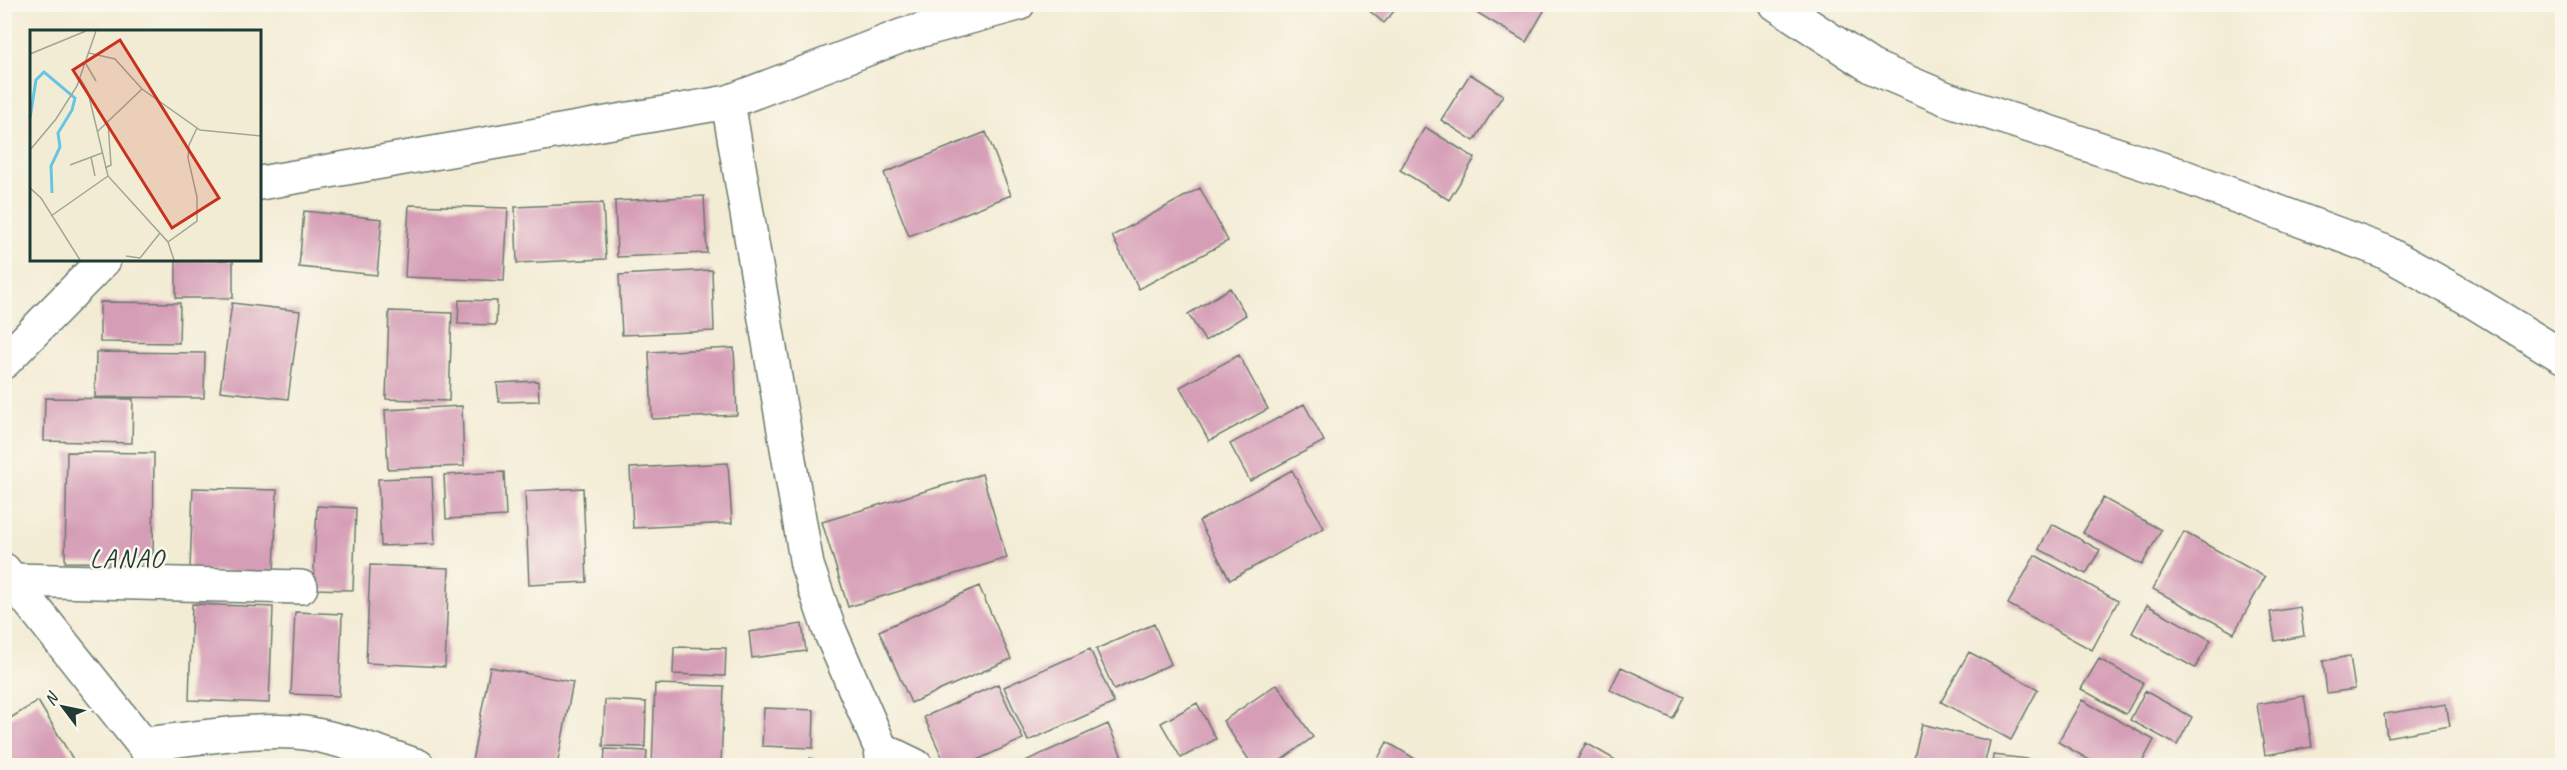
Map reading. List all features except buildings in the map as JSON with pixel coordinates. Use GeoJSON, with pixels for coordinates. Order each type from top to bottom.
{"type":"FeatureCollection","features":[{"type":"Feature","properties":{"kind":"main road"},"geometry":{"type":"LineString","coordinates":[[261,183],[728,102],[904,35],[1018,4]]}},
{"type":"Feature","properties":{"kind":"main road"},"geometry":{"type":"LineString","coordinates":[[1776,4],[1872,67],[1947,99],[2177,174],[2383,251],[2464,296],[2562,356]]}},
{"type":"Feature","properties":{"kind":"main road"},"geometry":{"type":"LineString","coordinates":[[728,102],[807,565],[829,629],[882,757],[916,765]]}},
{"type":"Feature","properties":{"kind":"main road"},"geometry":{"type":"LineString","coordinates":[[4,362],[103,261]]}},
{"type":"Feature","properties":{"kind":"main road"},"geometry":{"type":"LineString","coordinates":[[9,575],[301,587]]}},
{"type":"Feature","properties":{"kind":"main road"},"geometry":{"type":"LineString","coordinates":[[9,575],[153,755],[259,733],[309,734],[369,749],[418,765]]}},
{"type":"Feature","properties":{"kind":"district","name":"LANAO"},"geometry":{"type":"Point","coordinates":[127,558]}}]}
